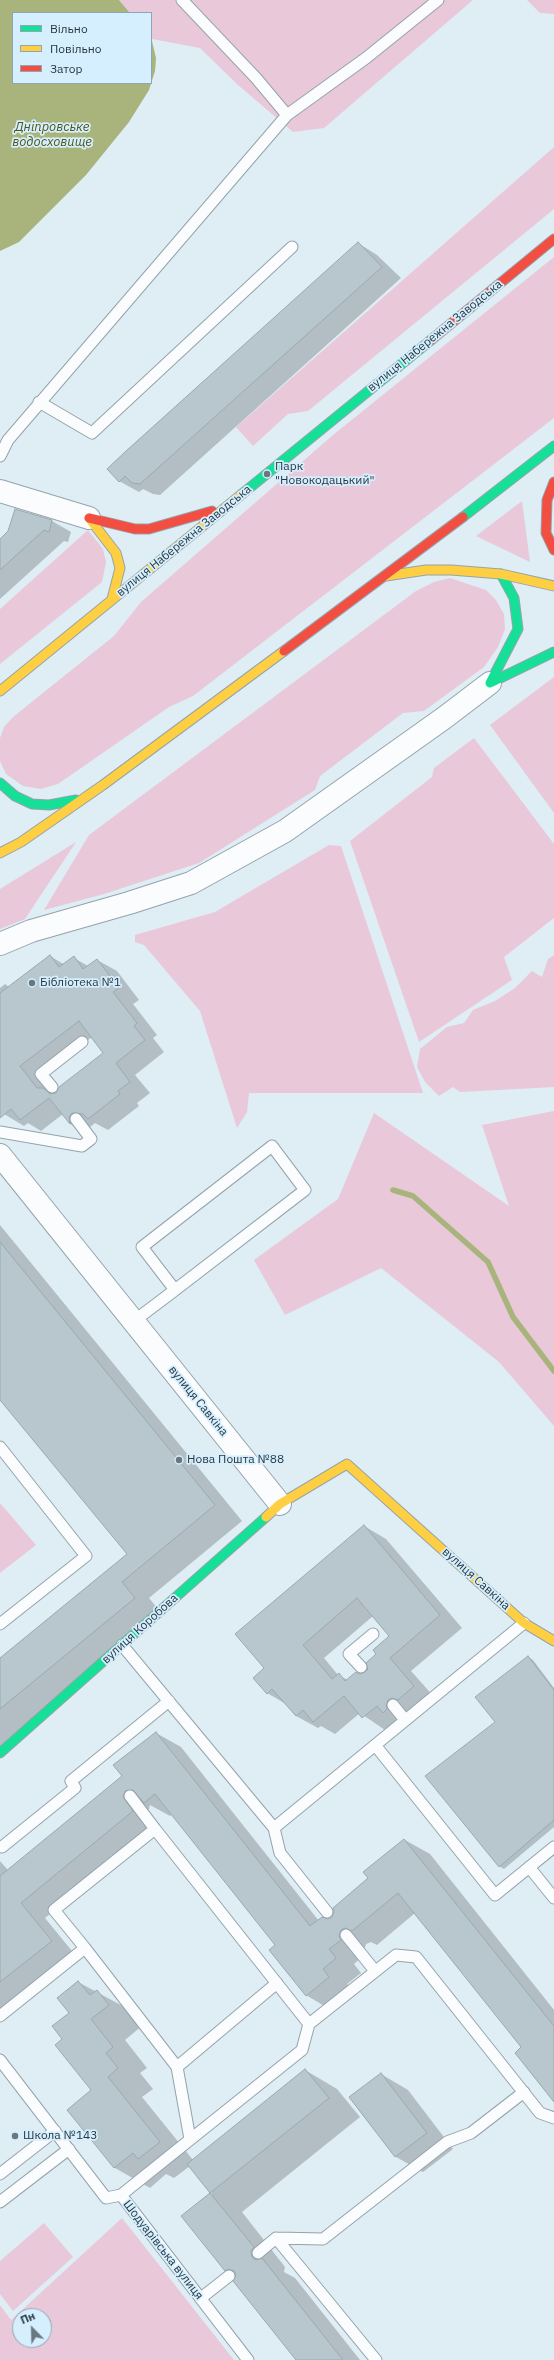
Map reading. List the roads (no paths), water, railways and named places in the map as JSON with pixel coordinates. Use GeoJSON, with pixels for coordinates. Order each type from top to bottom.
{"type":"FeatureCollection","features":[{"type":"Feature","properties":{"kind":"main road","name":"вулиця Набережна Заводська"},"geometry":{"type":"LineString","coordinates":[[1,692],[112,599],[554,239]]}},
{"type":"Feature","properties":{"kind":"main road"},"geometry":{"type":"LineString","coordinates":[[0,853],[85,798],[384,577],[554,446]]}},
{"type":"Feature","properties":{"kind":"main road"},"geometry":{"type":"LineString","coordinates":[[554,482],[547,500],[546,533],[554,550]]}},
{"type":"Feature","properties":{"kind":"main road"},"geometry":{"type":"LineString","coordinates":[[89,518],[134,529],[149,529],[167,525],[226,506]]}},
{"type":"Feature","properties":{"kind":"main road"},"geometry":{"type":"LineString","coordinates":[[89,518],[116,553],[120,568],[112,599]]}},
{"type":"Feature","properties":{"kind":"main road"},"geometry":{"type":"LineString","coordinates":[[384,577],[426,570],[502,574],[554,586]]}},
{"type":"Feature","properties":{"kind":"main road"},"geometry":{"type":"LineString","coordinates":[[490,683],[518,629],[514,598],[502,574]]}},
{"type":"Feature","properties":{"kind":"main road"},"geometry":{"type":"LineString","coordinates":[[490,683],[554,652]]}},
{"type":"Feature","properties":{"kind":"main road"},"geometry":{"type":"LineString","coordinates":[[0,783],[15,796],[32,804],[49,805],[85,798]]}},
{"type":"Feature","properties":{"kind":"main road","name":"вулиця Савкіна"},"geometry":{"type":"LineString","coordinates":[[280,1504],[347,1464],[524,1622],[554,1641]]}},
{"type":"Feature","properties":{"kind":"main road","name":"вулиця Коробова"},"geometry":{"type":"LineString","coordinates":[[0,1753],[280,1504]]}},
{"type":"Feature","properties":{"kind":"street"},"geometry":{"type":"LineString","coordinates":[[0,491],[89,518]]}},
{"type":"Feature","properties":{"kind":"street"},"geometry":{"type":"LineString","coordinates":[[0,944],[31,931],[129,903],[191,883],[285,831],[444,718],[490,683]]}},
{"type":"Feature","properties":{"kind":"street","name":"вулиця Савкіна"},"geometry":{"type":"LineString","coordinates":[[0,1155],[280,1504]]}},
{"type":"Feature","properties":{"kind":"lane"},"geometry":{"type":"LineString","coordinates":[[182,0],[256,78],[287,115]]}},
{"type":"Feature","properties":{"kind":"lane"},"geometry":{"type":"LineString","coordinates":[[0,456],[8,440],[39,402],[287,115],[366,58],[438,0]]}},
{"type":"Feature","properties":{"kind":"lane"},"geometry":{"type":"LineString","coordinates":[[39,402],[92,433],[292,247]]}},
{"type":"Feature","properties":{"kind":"lane"},"geometry":{"type":"LineString","coordinates":[[52,1087],[41,1074],[82,1042]]}},
{"type":"Feature","properties":{"kind":"lane"},"geometry":{"type":"LineString","coordinates":[[0,1132],[82,1146],[91,1140],[76,1119]]}},
{"type":"Feature","properties":{"kind":"lane"},"geometry":{"type":"LineString","coordinates":[[134,1322],[305,1190],[272,1146],[142,1246],[175,1290]]}},
{"type":"Feature","properties":{"kind":"lane"},"geometry":{"type":"LineString","coordinates":[[0,1448],[86,1556],[0,1624]]}},
{"type":"Feature","properties":{"kind":"lane"},"geometry":{"type":"LineString","coordinates":[[274,1828],[524,1622]]}},
{"type":"Feature","properties":{"kind":"lane"},"geometry":{"type":"LineString","coordinates":[[361,1667],[349,1654],[373,1634]]}},
{"type":"Feature","properties":{"kind":"lane"},"geometry":{"type":"LineString","coordinates":[[122,1645],[274,1828],[280,1853],[328,1912]]}},
{"type":"Feature","properties":{"kind":"lane"},"geometry":{"type":"LineString","coordinates":[[2,1847],[75,1788],[70,1781],[169,1701]]}},
{"type":"Feature","properties":{"kind":"lane"},"geometry":{"type":"LineString","coordinates":[[393,1705],[405,1720]]}},
{"type":"Feature","properties":{"kind":"lane"},"geometry":{"type":"LineString","coordinates":[[375,1746],[495,1895],[554,1847]]}},
{"type":"Feature","properties":{"kind":"lane"},"geometry":{"type":"LineString","coordinates":[[130,1796],[155,1830],[309,2024]]}},
{"type":"Feature","properties":{"kind":"lane"},"geometry":{"type":"LineString","coordinates":[[155,1830],[54,1910],[177,2067],[190,2139]]}},
{"type":"Feature","properties":{"kind":"lane"},"geometry":{"type":"LineString","coordinates":[[529,1867],[554,1898]]}},
{"type":"Feature","properties":{"kind":"lane"},"geometry":{"type":"LineString","coordinates":[[346,1935],[375,1971]]}},
{"type":"Feature","properties":{"kind":"lane"},"geometry":{"type":"LineString","coordinates":[[0,2016],[84,1948]]}},
{"type":"Feature","properties":{"kind":"lane"},"geometry":{"type":"LineString","coordinates":[[121,2195],[302,2050],[309,2024],[396,1955],[416,1957],[540,2113],[554,2118]]}},
{"type":"Feature","properties":{"kind":"lane"},"geometry":{"type":"LineString","coordinates":[[177,2067],[277,1983]]}},
{"type":"Feature","properties":{"kind":"lane","name":"Шодуарівська вулиця"},"geometry":{"type":"LineString","coordinates":[[0,2060],[106,2198],[121,2195],[248,2360]]}},
{"type":"Feature","properties":{"kind":"lane"},"geometry":{"type":"LineString","coordinates":[[258,2253],[276,2238],[323,2238],[447,2142],[471,2134],[524,2092]]}},
{"type":"Feature","properties":{"kind":"lane"},"geometry":{"type":"LineString","coordinates":[[0,2174],[55,2132]]}},
{"type":"Feature","properties":{"kind":"lane"},"geometry":{"type":"LineString","coordinates":[[0,2202],[69,2149]]}},
{"type":"Feature","properties":{"kind":"lane"},"geometry":{"type":"LineString","coordinates":[[276,2238],[376,2360]]}},
{"type":"Feature","properties":{"kind":"lane"},"geometry":{"type":"LineString","coordinates":[[201,2298],[229,2276]]}},
{"type":"Feature","properties":{"kind":"water","name":"Дніпровське водосховище"},"geometry":{"type":"Polygon","coordinates":[[[0,0],[119,0],[129,12],[12,12],[12,84],[151,84],[149,90],[129,122],[86,175],[19,242],[0,251],[0,0]]]}},
{"type":"Feature","properties":{"kind":"water","name":"Дніпровське водосховище"},"geometry":{"type":"Polygon","coordinates":[[[152,41],[156,58],[155,71],[152,80],[152,41]]]}},
{"type":"Feature","properties":{"kind":"waterway"},"geometry":{"type":"LineString","coordinates":[[393,1190],[413,1196],[488,1262],[513,1317],[554,1371]]}},
{"type":"Feature","properties":{"kind":"place","name":"Парк \"Новокодацький\""},"geometry":{"type":"Point","coordinates":[267,474]}},
{"type":"Feature","properties":{"kind":"place","name":"Бібліотека №1"},"geometry":{"type":"Point","coordinates":[32,983]}},
{"type":"Feature","properties":{"kind":"place","name":"Нова Пошта №88"},"geometry":{"type":"Point","coordinates":[179,1460]}},
{"type":"Feature","properties":{"kind":"place","name":"Школа №143"},"geometry":{"type":"Point","coordinates":[15,2136]}}]}
